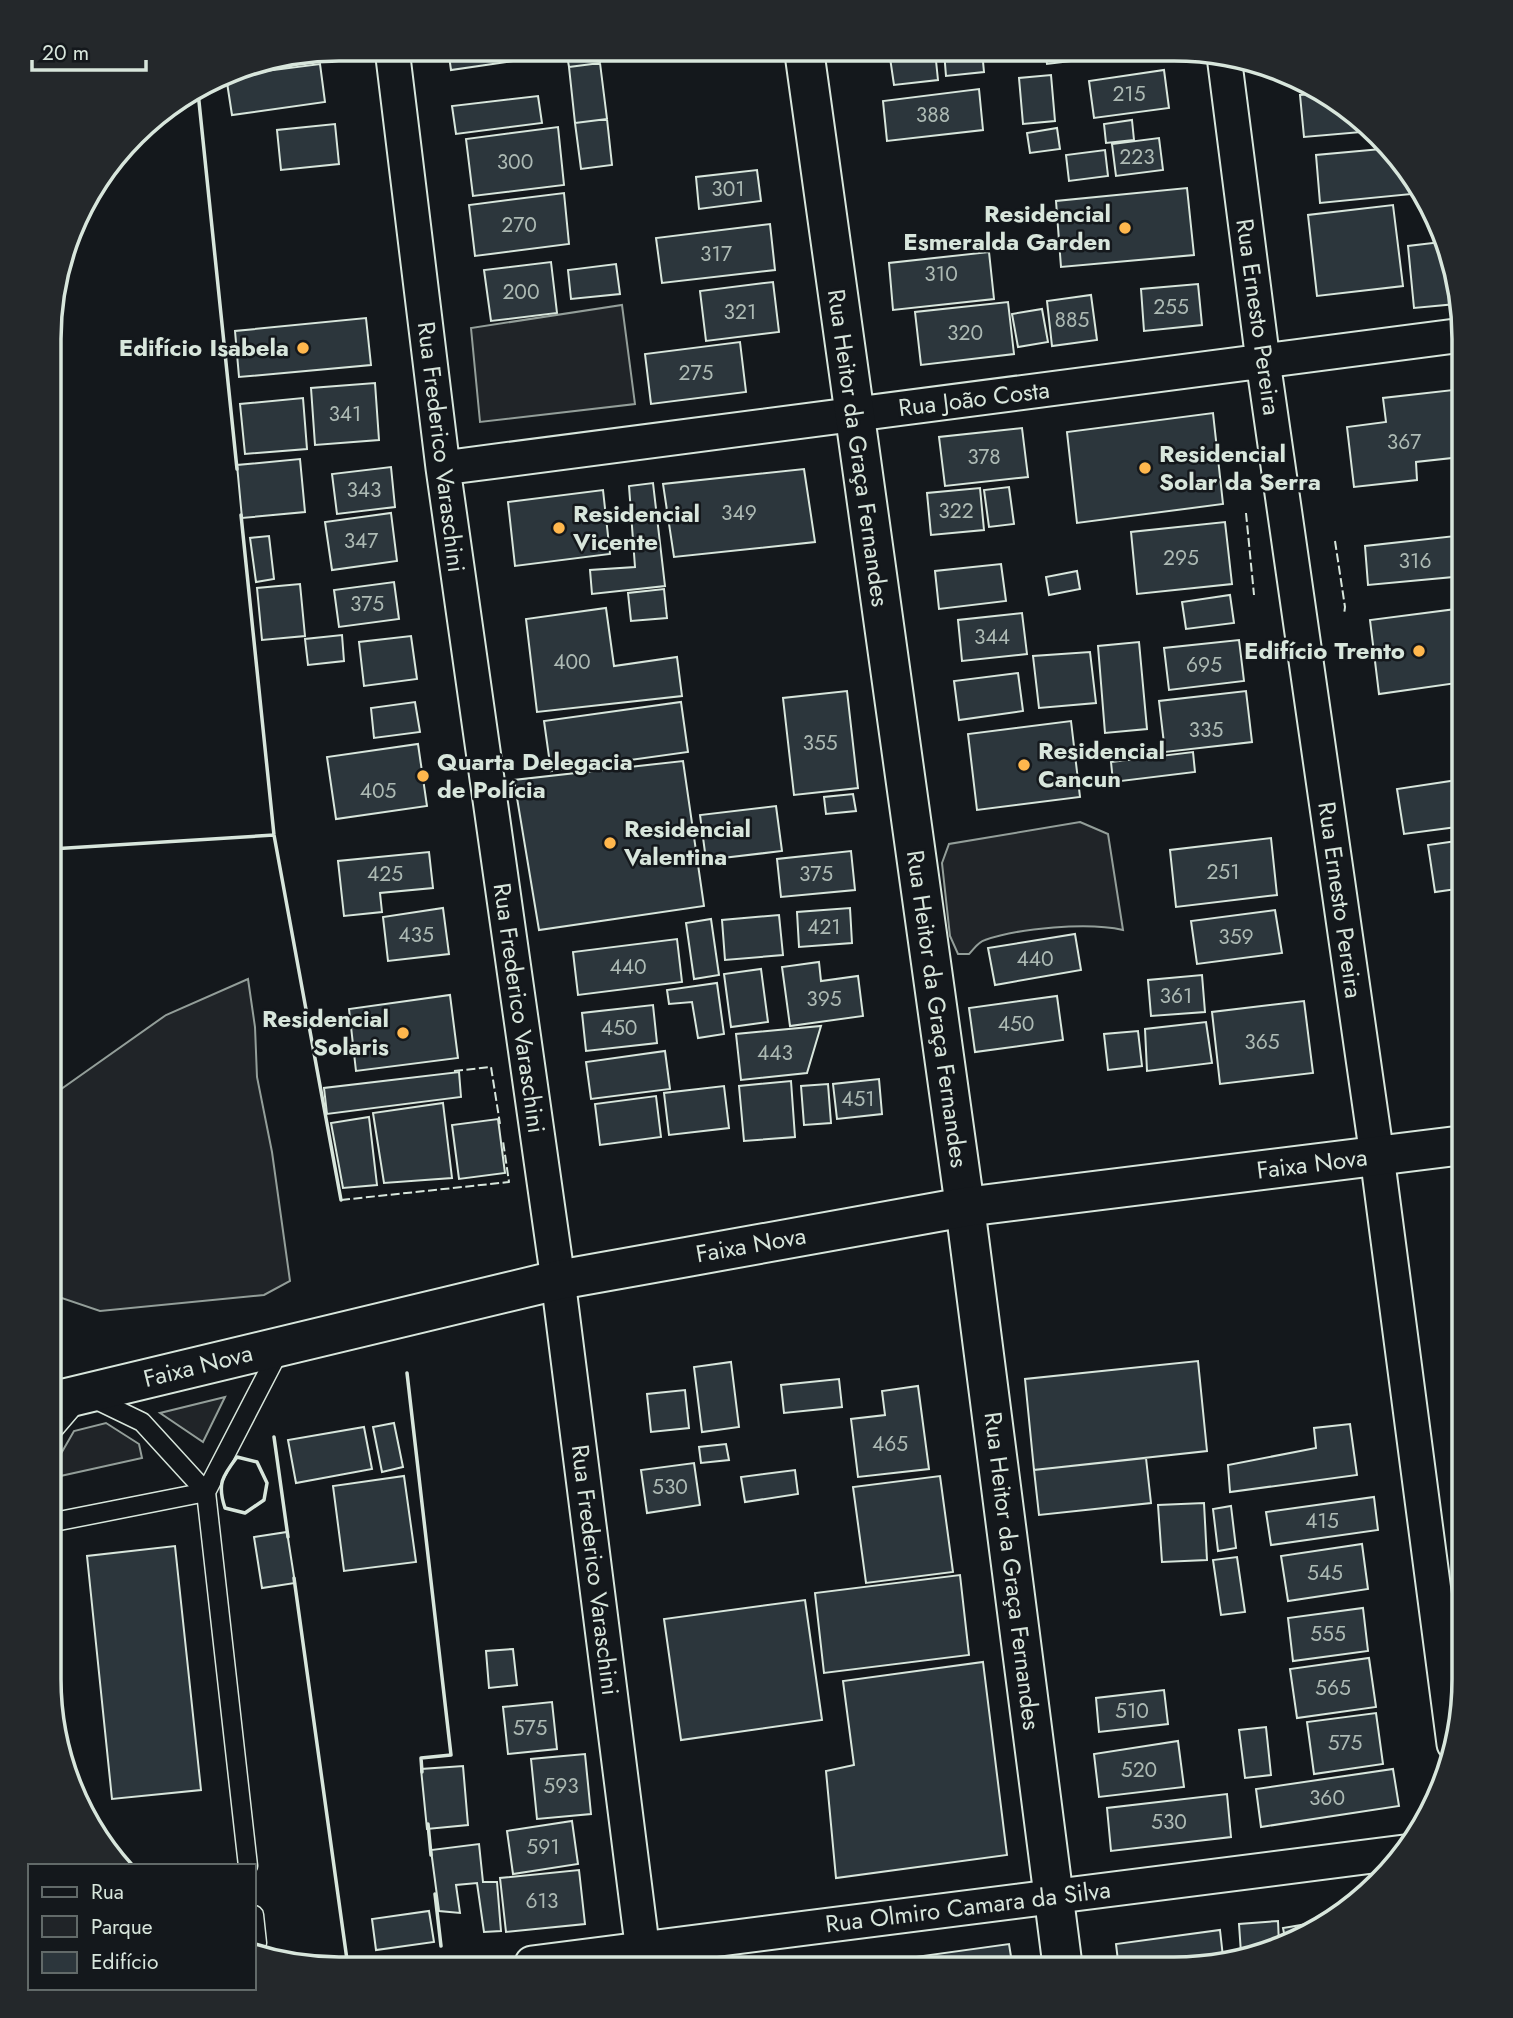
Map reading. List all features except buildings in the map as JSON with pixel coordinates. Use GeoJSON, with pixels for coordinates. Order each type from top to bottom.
{"type":"FeatureCollection","features":[{"type":"Feature","properties":{"kind":"main road","name":"Rua Heitor da Graça Fernandes"},"geometry":{"type":"LineString","coordinates":[[805,61],[965,1207],[1062,1957]]}},
{"type":"Feature","properties":{"kind":"main road","name":"Faixa Nova"},"geometry":{"type":"LineString","coordinates":[[67,1398],[558,1280],[965,1207],[1452,1147]]}},
{"type":"Feature","properties":{"kind":"street","name":"Rua Frederico Varaschini"},"geometry":{"type":"LineString","coordinates":[[393,61],[443,468],[558,1280],[644,1957]]}},
{"type":"Feature","properties":{"kind":"street","name":"Rua Ernesto Pereira"},"geometry":{"type":"LineString","coordinates":[[1225,67],[1264,361],[1377,1156],[1450,1710]]}},
{"type":"Feature","properties":{"kind":"street","name":"Rua João Costa"},"geometry":{"type":"LineString","coordinates":[[443,468],[1452,336]]}},
{"type":"Feature","properties":{"kind":"street","name":"Rua Olmiro Camara da Silva"},"geometry":{"type":"LineString","coordinates":[[651,1957],[1054,1896],[1389,1854]]}},
{"type":"Feature","properties":{"kind":"lane"},"geometry":{"type":"LineString","coordinates":[[248,1864],[206,1492],[282,1346]]}},
{"type":"Feature","properties":{"kind":"lane"},"geometry":{"type":"LineString","coordinates":[[67,1398],[142,1422],[206,1492]]}},
{"type":"Feature","properties":{"kind":"lane"},"geometry":{"type":"LineString","coordinates":[[61,1521],[206,1492]]}},
{"type":"Feature","properties":{"kind":"green space"},"geometry":{"type":"Polygon","coordinates":[[[622,305],[635,404],[480,422],[471,328],[622,305]]]}},
{"type":"Feature","properties":{"kind":"green space"},"geometry":{"type":"Polygon","coordinates":[[[1080,822],[1108,834],[1123,930],[1091,926],[1034,929],[985,940],[969,954],[958,954],[950,936],[942,863],[949,844],[1080,822]]]}},
{"type":"Feature","properties":{"kind":"green space"},"geometry":{"type":"Polygon","coordinates":[[[248,979],[255,1027],[257,1077],[272,1152],[290,1281],[264,1295],[100,1311],[61,1298],[61,1089],[166,1015],[248,979]]]}},
{"type":"Feature","properties":{"kind":"green space"},"geometry":{"type":"Polygon","coordinates":[[[225,1397],[203,1442],[160,1413],[225,1397]]]}},
{"type":"Feature","properties":{"kind":"green space"},"geometry":{"type":"Polygon","coordinates":[[[106,1423],[139,1444],[142,1458],[61,1476],[61,1454],[74,1431],[106,1423]]]}},
{"type":"Feature","properties":{"kind":"fence"},"geometry":{"type":"LineString","coordinates":[[1246,513],[1254,595]]}},
{"type":"Feature","properties":{"kind":"fence"},"geometry":{"type":"LineString","coordinates":[[1335,541],[1344,615]]}},
{"type":"Feature","properties":{"kind":"fence"},"geometry":{"type":"LineString","coordinates":[[454,1071],[491,1067],[500,1124]]}},
{"type":"Feature","properties":{"kind":"fence"},"geometry":{"type":"LineString","coordinates":[[341,1200],[509,1182],[503,1141]]}},
{"type":"Feature","properties":{"kind":"wall"},"geometry":{"type":"LineString","coordinates":[[199,100],[237,469]]}},
{"type":"Feature","properties":{"kind":"wall"},"geometry":{"type":"LineString","coordinates":[[241,515],[274,835],[341,1200]]}},
{"type":"Feature","properties":{"kind":"wall"},"geometry":{"type":"LineString","coordinates":[[61,848],[274,835]]}},
{"type":"Feature","properties":{"kind":"wall"},"geometry":{"type":"LineString","coordinates":[[407,1373],[451,1755],[421,1758],[422,1772]]}},
{"type":"Feature","properties":{"kind":"wall"},"geometry":{"type":"LineString","coordinates":[[274,1437],[288,1537]]}},
{"type":"Feature","properties":{"kind":"wall"},"geometry":{"type":"LineString","coordinates":[[237,1457],[257,1462],[267,1483],[264,1500],[245,1513],[225,1508],[221,1493],[222,1481],[237,1457]]}},
{"type":"Feature","properties":{"kind":"wall"},"geometry":{"type":"LineString","coordinates":[[294,1578],[347,1957]]}},
{"type":"Feature","properties":{"kind":"wall"},"geometry":{"type":"LineString","coordinates":[[428,1824],[431,1855]]}},
{"type":"Feature","properties":{"kind":"wall"},"geometry":{"type":"LineString","coordinates":[[435,1894],[441,1946]]}},
{"type":"Feature","properties":{"kind":"place","name":"Residencial Esmeralda Garden"},"geometry":{"type":"Point","coordinates":[1125,228]}},
{"type":"Feature","properties":{"kind":"place","name":"Edifício Isabela"},"geometry":{"type":"Point","coordinates":[303,348]}},
{"type":"Feature","properties":{"kind":"place","name":"Residencial Solar da Serra"},"geometry":{"type":"Point","coordinates":[1145,468]}},
{"type":"Feature","properties":{"kind":"place","name":"Residencial Vicente"},"geometry":{"type":"Point","coordinates":[559,528]}},
{"type":"Feature","properties":{"kind":"place","name":"Edifício Trento"},"geometry":{"type":"Point","coordinates":[1419,651]}},
{"type":"Feature","properties":{"kind":"place","name":"Residencial Cancun"},"geometry":{"type":"Point","coordinates":[1024,765]}},
{"type":"Feature","properties":{"kind":"place","name":"Quarta Delegacia de Polícia"},"geometry":{"type":"Point","coordinates":[423,776]}},
{"type":"Feature","properties":{"kind":"place","name":"Residencial Valentina"},"geometry":{"type":"Point","coordinates":[610,843]}},
{"type":"Feature","properties":{"kind":"place","name":"Residencial Solaris"},"geometry":{"type":"Point","coordinates":[403,1033]}}]}
